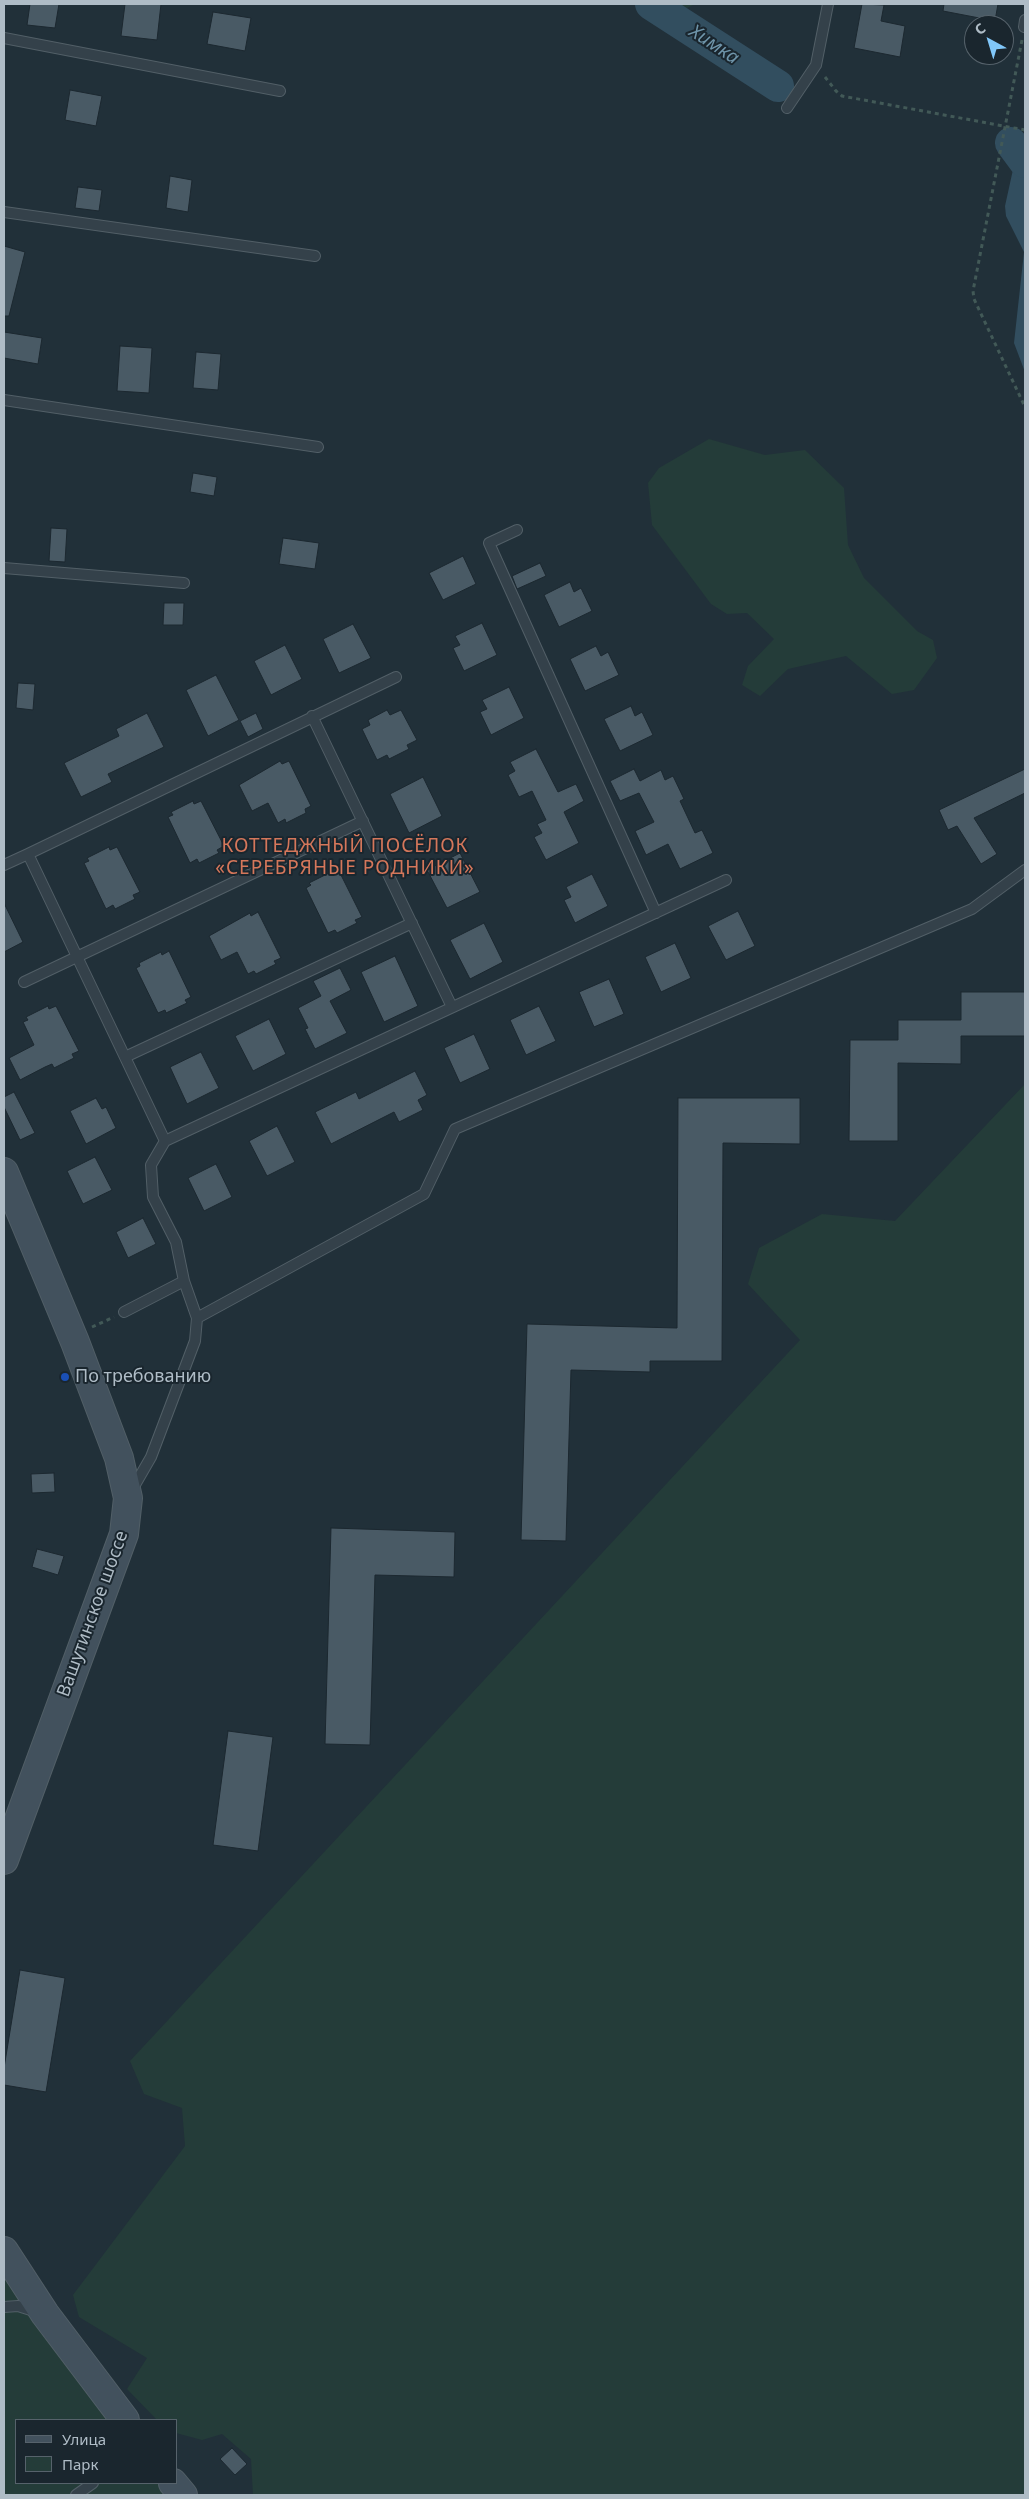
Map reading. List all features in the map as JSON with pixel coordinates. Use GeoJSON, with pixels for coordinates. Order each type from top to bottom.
{"type":"FeatureCollection","features":[{"type":"Feature","properties":{"kind":"street","name":"Вашутинское шоссе"},"geometry":{"type":"LineString","coordinates":[[4,1172],[75,1342],[119,1458],[128,1498],[124,1534],[4,1860]]}},
{"type":"Feature","properties":{"kind":"street"},"geometry":{"type":"LineString","coordinates":[[4,2251],[45,2314],[125,2419]]}},
{"type":"Feature","properties":{"kind":"street"},"geometry":{"type":"LineString","coordinates":[[174,2484],[183,2495]]}},
{"type":"Feature","properties":{"kind":"lane"},"geometry":{"type":"LineString","coordinates":[[787,108],[816,65],[828,4]]}},
{"type":"Feature","properties":{"kind":"lane"},"geometry":{"type":"LineString","coordinates":[[4,38],[280,91]]}},
{"type":"Feature","properties":{"kind":"lane"},"geometry":{"type":"LineString","coordinates":[[4,212],[315,256]]}},
{"type":"Feature","properties":{"kind":"lane"},"geometry":{"type":"LineString","coordinates":[[4,400],[318,447]]}},
{"type":"Feature","properties":{"kind":"lane"},"geometry":{"type":"LineString","coordinates":[[517,530],[489,543],[656,913]]}},
{"type":"Feature","properties":{"kind":"lane"},"geometry":{"type":"LineString","coordinates":[[4,568],[184,583]]}},
{"type":"Feature","properties":{"kind":"lane"},"geometry":{"type":"LineString","coordinates":[[4,865],[396,677]]}},
{"type":"Feature","properties":{"kind":"lane"},"geometry":{"type":"LineString","coordinates":[[312,716],[452,1008]]}},
{"type":"Feature","properties":{"kind":"lane"},"geometry":{"type":"LineString","coordinates":[[24,982],[363,821]]}},
{"type":"Feature","properties":{"kind":"lane"},"geometry":{"type":"LineString","coordinates":[[28,854],[165,1141]]}},
{"type":"Feature","properties":{"kind":"lane"},"geometry":{"type":"LineString","coordinates":[[197,1318],[424,1194],[455,1129],[972,909],[1025,870]]}},
{"type":"Feature","properties":{"kind":"lane"},"geometry":{"type":"LineString","coordinates":[[128,1498],[151,1457],[195,1341],[197,1318],[184,1282],[176,1242],[153,1198],[152,1165],[165,1141],[726,880]]}},
{"type":"Feature","properties":{"kind":"lane"},"geometry":{"type":"LineString","coordinates":[[125,1057],[412,923]]}},
{"type":"Feature","properties":{"kind":"lane"},"geometry":{"type":"LineString","coordinates":[[124,1312],[184,1282]]}},
{"type":"Feature","properties":{"kind":"lane"},"geometry":{"type":"LineString","coordinates":[[4,2307],[18,2306],[45,2314]]}},
{"type":"Feature","properties":{"kind":"lane"},"geometry":{"type":"LineString","coordinates":[[76,2495],[92,2484]]}},
{"type":"Feature","properties":{"kind":"path"},"geometry":{"type":"LineString","coordinates":[[1025,24],[973,290],[974,299],[1025,407]]}},
{"type":"Feature","properties":{"kind":"path"},"geometry":{"type":"LineString","coordinates":[[816,65],[842,96],[1005,128],[1025,130]]}},
{"type":"Feature","properties":{"kind":"path"},"geometry":{"type":"LineString","coordinates":[[75,1342],[92,1327],[124,1312]]}},
{"type":"Feature","properties":{"kind":"green space"},"geometry":{"type":"Polygon","coordinates":[[[630,4],[695,4],[679,12],[630,4]]]}},
{"type":"Feature","properties":{"kind":"green space"},"geometry":{"type":"Polygon","coordinates":[[[709,439],[765,455],[805,450],[844,488],[848,545],[864,578],[917,631],[933,640],[937,658],[914,690],[892,694],[846,656],[788,669],[760,696],[742,685],[748,666],[774,639],[747,613],[727,614],[711,604],[652,525],[648,483],[659,468],[709,439]]]}},
{"type":"Feature","properties":{"kind":"green space"},"geometry":{"type":"Polygon","coordinates":[[[1025,1084],[1025,2495],[253,2495],[251,2459],[222,2434],[202,2440],[178,2434],[178,2419],[156,2419],[127,2389],[147,2358],[79,2317],[73,2295],[185,2146],[182,2108],[144,2094],[130,2061],[800,1340],[748,1284],[759,1248],[822,1214],[895,1221],[1025,1084]]]}},
{"type":"Feature","properties":{"kind":"green space"},"geometry":{"type":"Polygon","coordinates":[[[4,2263],[118,2419],[15,2419],[15,2484],[166,2484],[175,2495],[4,2495],[4,2263]]]}},
{"type":"Feature","properties":{"kind":"water"},"geometry":{"type":"Polygon","coordinates":[[[1025,157],[1025,372],[1014,343],[1024,252],[1006,216],[1005,206],[1014,165],[1025,157]]]}},
{"type":"Feature","properties":{"kind":"building"},"geometry":{"type":"Polygon","coordinates":[[[30,4],[59,4],[55,28],[27,25],[30,4]]]}},
{"type":"Feature","properties":{"kind":"building"},"geometry":{"type":"Polygon","coordinates":[[[125,4],[161,4],[157,40],[121,36],[125,4]]]}},
{"type":"Feature","properties":{"kind":"building"},"geometry":{"type":"Polygon","coordinates":[[[862,4],[884,5],[881,21],[905,26],[900,57],[854,48],[862,4]]]}},
{"type":"Feature","properties":{"kind":"building"},"geometry":{"type":"Polygon","coordinates":[[[944,4],[998,4],[996,15],[964,15],[943,11],[944,4]]]}},
{"type":"Feature","properties":{"kind":"building"},"geometry":{"type":"Polygon","coordinates":[[[213,12],[251,18],[245,51],[207,44],[213,12]]]}},
{"type":"Feature","properties":{"kind":"building"},"geometry":{"type":"Polygon","coordinates":[[[70,90],[102,96],[96,126],[65,120],[70,90]]]}},
{"type":"Feature","properties":{"kind":"building"},"geometry":{"type":"Polygon","coordinates":[[[170,176],[192,180],[188,212],[166,208],[170,176]]]}},
{"type":"Feature","properties":{"kind":"building"},"geometry":{"type":"Polygon","coordinates":[[[78,187],[102,190],[99,211],[75,208],[78,187]]]}},
{"type":"Feature","properties":{"kind":"building"},"geometry":{"type":"Polygon","coordinates":[[[4,246],[25,252],[9,316],[4,316],[4,246]]]}},
{"type":"Feature","properties":{"kind":"building"},"geometry":{"type":"Polygon","coordinates":[[[4,332],[42,338],[38,364],[4,358],[4,332]]]}},
{"type":"Feature","properties":{"kind":"building"},"geometry":{"type":"Polygon","coordinates":[[[120,346],[152,348],[149,393],[117,391],[120,346]]]}},
{"type":"Feature","properties":{"kind":"building"},"geometry":{"type":"Polygon","coordinates":[[[196,352],[221,354],[218,390],[193,388],[196,352]]]}},
{"type":"Feature","properties":{"kind":"building"},"geometry":{"type":"Polygon","coordinates":[[[193,473],[217,477],[214,496],[190,492],[193,473]]]}},
{"type":"Feature","properties":{"kind":"building"},"geometry":{"type":"Polygon","coordinates":[[[51,528],[67,529],[65,562],[49,561],[51,528]]]}},
{"type":"Feature","properties":{"kind":"building"},"geometry":{"type":"Polygon","coordinates":[[[283,538],[319,543],[315,569],[279,564],[283,538]]]}},
{"type":"Feature","properties":{"kind":"building"},"geometry":{"type":"Polygon","coordinates":[[[463,556],[476,584],[443,600],[429,573],[463,556]]]}},
{"type":"Feature","properties":{"kind":"building"},"geometry":{"type":"Polygon","coordinates":[[[540,563],[546,576],[517,589],[512,576],[540,563]]]}},
{"type":"Feature","properties":{"kind":"building"},"geometry":{"type":"Polygon","coordinates":[[[570,582],[574,592],[581,588],[592,611],[559,627],[544,595],[570,582]]]}},
{"type":"Feature","properties":{"kind":"building"},"geometry":{"type":"Polygon","coordinates":[[[164,603],[184,603],[183,625],[163,625],[164,603]]]}},
{"type":"Feature","properties":{"kind":"building"},"geometry":{"type":"Polygon","coordinates":[[[482,623],[497,655],[464,671],[453,648],[460,645],[455,636],[482,623]]]}},
{"type":"Feature","properties":{"kind":"building"},"geometry":{"type":"Polygon","coordinates":[[[353,624],[371,658],[339,673],[323,639],[353,624]]]}},
{"type":"Feature","properties":{"kind":"building"},"geometry":{"type":"Polygon","coordinates":[[[285,645],[302,679],[271,695],[254,661],[285,645]]]}},
{"type":"Feature","properties":{"kind":"building"},"geometry":{"type":"Polygon","coordinates":[[[596,646],[601,656],[608,652],[619,675],[585,691],[570,659],[596,646]]]}},
{"type":"Feature","properties":{"kind":"building"},"geometry":{"type":"Polygon","coordinates":[[[216,675],[239,720],[208,736],[186,690],[216,675]]]}},
{"type":"Feature","properties":{"kind":"building"},"geometry":{"type":"Polygon","coordinates":[[[18,683],[35,684],[33,710],[16,708],[18,683]]]}},
{"type":"Feature","properties":{"kind":"building"},"geometry":{"type":"Polygon","coordinates":[[[509,687],[524,718],[491,735],[480,712],[487,709],[482,700],[509,687]]]}},
{"type":"Feature","properties":{"kind":"building"},"geometry":{"type":"Polygon","coordinates":[[[631,706],[635,716],[642,712],[653,735],[620,751],[604,719],[631,706]]]}},
{"type":"Feature","properties":{"kind":"building"},"geometry":{"type":"Polygon","coordinates":[[[387,710],[390,715],[401,710],[417,740],[407,745],[409,749],[389,759],[387,755],[377,760],[362,729],[370,725],[368,720],[387,710]]]}},
{"type":"Feature","properties":{"kind":"building"},"geometry":{"type":"Polygon","coordinates":[[[147,713],[164,747],[108,774],[112,782],[81,797],[64,763],[119,736],[116,729],[147,713]]]}},
{"type":"Feature","properties":{"kind":"building"},"geometry":{"type":"Polygon","coordinates":[[[256,713],[263,729],[248,737],[240,721],[256,713]]]}},
{"type":"Feature","properties":{"kind":"building"},"geometry":{"type":"Polygon","coordinates":[[[536,749],[558,792],[576,784],[584,801],[564,812],[579,843],[546,860],[534,837],[542,833],[537,824],[546,820],[532,791],[519,797],[508,775],[515,771],[510,762],[536,749]]]}},
{"type":"Feature","properties":{"kind":"building"},"geometry":{"type":"Polygon","coordinates":[[[280,761],[282,764],[289,761],[311,806],[305,809],[306,813],[286,823],[285,819],[278,823],[268,803],[252,811],[239,785],[280,761]]]}},
{"type":"Feature","properties":{"kind":"building"},"geometry":{"type":"Polygon","coordinates":[[[634,769],[640,781],[661,770],[665,780],[673,776],[684,799],[680,801],[695,833],[702,830],[713,853],[680,869],[668,844],[646,855],[635,831],[654,822],[639,793],[620,801],[610,781],[634,769]]]}},
{"type":"Feature","properties":{"kind":"building"},"geometry":{"type":"Polygon","coordinates":[[[1025,769],[1025,793],[974,818],[997,854],[981,864],[957,826],[948,830],[939,810],[1025,769]]]}},
{"type":"Feature","properties":{"kind":"building"},"geometry":{"type":"Polygon","coordinates":[[[423,777],[442,816],[409,833],[390,794],[423,777]]]}},
{"type":"Feature","properties":{"kind":"building"},"geometry":{"type":"Polygon","coordinates":[[[193,801],[194,804],[201,801],[224,846],[217,850],[219,853],[199,863],[197,859],[190,863],[168,817],[173,815],[171,812],[193,801]]]}},
{"type":"Feature","properties":{"kind":"building"},"geometry":{"type":"Polygon","coordinates":[[[109,847],[110,850],[117,847],[140,892],[133,895],[135,899],[115,909],[113,905],[106,909],[84,863],[89,861],[87,858],[109,847]]]}},
{"type":"Feature","properties":{"kind":"building"},"geometry":{"type":"Polygon","coordinates":[[[460,853],[480,892],[447,908],[427,870],[460,853]]]}},
{"type":"Feature","properties":{"kind":"building"},"geometry":{"type":"Polygon","coordinates":[[[339,871],[362,917],[355,920],[357,923],[337,933],[335,930],[328,933],[306,888],[311,885],[309,883],[331,872],[332,875],[339,871]]]}},
{"type":"Feature","properties":{"kind":"building"},"geometry":{"type":"Polygon","coordinates":[[[592,874],[608,906],[575,923],[564,900],[571,897],[566,887],[592,874]]]}},
{"type":"Feature","properties":{"kind":"building"},"geometry":{"type":"Polygon","coordinates":[[[4,903],[23,942],[4,952],[4,903]]]}},
{"type":"Feature","properties":{"kind":"building"},"geometry":{"type":"Polygon","coordinates":[[[738,911],[755,946],[726,960],[708,926],[738,911]]]}},
{"type":"Feature","properties":{"kind":"building"},"geometry":{"type":"Polygon","coordinates":[[[258,912],[281,958],[274,961],[276,964],[256,974],[254,971],[248,974],[237,952],[221,960],[209,936],[250,913],[251,916],[258,912]]]}},
{"type":"Feature","properties":{"kind":"building"},"geometry":{"type":"Polygon","coordinates":[[[484,923],[503,962],[470,979],[450,940],[484,923]]]}},
{"type":"Feature","properties":{"kind":"building"},"geometry":{"type":"Polygon","coordinates":[[[675,943],[691,978],[661,992],[645,957],[675,943]]]}},
{"type":"Feature","properties":{"kind":"building"},"geometry":{"type":"Polygon","coordinates":[[[169,951],[191,997],[185,1000],[187,1003],[166,1013],[165,1010],[158,1013],[136,968],[140,966],[139,963],[161,952],[162,955],[169,951]]]}},
{"type":"Feature","properties":{"kind":"building"},"geometry":{"type":"Polygon","coordinates":[[[395,956],[418,1006],[384,1022],[361,972],[395,956]]]}},
{"type":"Feature","properties":{"kind":"building"},"geometry":{"type":"Polygon","coordinates":[[[340,968],[351,990],[330,1001],[347,1033],[315,1049],[305,1029],[308,1028],[298,1008],[321,996],[313,981],[340,968]]]}},
{"type":"Feature","properties":{"kind":"building"},"geometry":{"type":"Polygon","coordinates":[[[609,979],[624,1014],[594,1027],[579,992],[609,979]]]}},
{"type":"Feature","properties":{"kind":"building"},"geometry":{"type":"Polygon","coordinates":[[[961,992],[1025,992],[1025,1036],[961,1036],[961,1064],[898,1063],[898,1141],[849,1141],[850,1040],[898,1040],[898,1020],[961,1020],[961,992]]]}},
{"type":"Feature","properties":{"kind":"building"},"geometry":{"type":"Polygon","coordinates":[[[48,1006],[49,1009],[56,1006],[79,1051],[72,1054],[74,1058],[54,1068],[52,1064],[20,1080],[9,1058],[34,1045],[23,1022],[28,1020],[26,1017],[48,1006]]]}},
{"type":"Feature","properties":{"kind":"building"},"geometry":{"type":"Polygon","coordinates":[[[539,1006],[556,1041],[526,1055],[510,1020],[539,1006]]]}},
{"type":"Feature","properties":{"kind":"building"},"geometry":{"type":"Polygon","coordinates":[[[269,1019],[286,1054],[253,1071],[235,1036],[269,1019]]]}},
{"type":"Feature","properties":{"kind":"building"},"geometry":{"type":"Polygon","coordinates":[[[474,1034],[490,1069],[460,1083],[444,1048],[474,1034]]]}},
{"type":"Feature","properties":{"kind":"building"},"geometry":{"type":"Polygon","coordinates":[[[201,1052],[219,1088],[187,1104],[170,1067],[201,1052]]]}},
{"type":"Feature","properties":{"kind":"building"},"geometry":{"type":"Polygon","coordinates":[[[415,1071],[427,1095],[418,1100],[423,1110],[399,1122],[394,1112],[331,1144],[315,1112],[356,1092],[359,1099],[415,1071]]]}},
{"type":"Feature","properties":{"kind":"building"},"geometry":{"type":"Polygon","coordinates":[[[14,1092],[35,1133],[20,1140],[4,1107],[4,1097],[14,1092]]]}},
{"type":"Feature","properties":{"kind":"building"},"geometry":{"type":"Polygon","coordinates":[[[96,1098],[102,1109],[106,1107],[116,1128],[86,1144],[70,1111],[96,1098]]]}},
{"type":"Feature","properties":{"kind":"building"},"geometry":{"type":"Polygon","coordinates":[[[678,1098],[800,1098],[800,1144],[723,1143],[722,1361],[650,1361],[650,1372],[571,1370],[566,1541],[521,1540],[527,1324],[677,1328],[678,1098]]]}},
{"type":"Feature","properties":{"kind":"building"},"geometry":{"type":"Polygon","coordinates":[[[277,1126],[295,1162],[267,1176],[249,1141],[277,1126]]]}},
{"type":"Feature","properties":{"kind":"building"},"geometry":{"type":"Polygon","coordinates":[[[95,1157],[112,1190],[83,1204],[67,1171],[95,1157]]]}},
{"type":"Feature","properties":{"kind":"building"},"geometry":{"type":"Polygon","coordinates":[[[216,1164],[232,1197],[204,1211],[188,1178],[216,1164]]]}},
{"type":"Feature","properties":{"kind":"building"},"geometry":{"type":"Polygon","coordinates":[[[143,1218],[156,1244],[128,1258],[116,1232],[143,1218]]]}},
{"type":"Feature","properties":{"kind":"building"},"geometry":{"type":"Polygon","coordinates":[[[54,1473],[55,1492],[32,1493],[31,1474],[54,1473]]]}},
{"type":"Feature","properties":{"kind":"building"},"geometry":{"type":"Polygon","coordinates":[[[331,1528],[455,1532],[454,1577],[375,1575],[370,1745],[325,1744],[331,1528]]]}},
{"type":"Feature","properties":{"kind":"building"},"geometry":{"type":"Polygon","coordinates":[[[37,1549],[64,1556],[58,1575],[32,1567],[37,1549]]]}},
{"type":"Feature","properties":{"kind":"building"},"geometry":{"type":"Polygon","coordinates":[[[228,1731],[273,1737],[258,1851],[213,1845],[228,1731]]]}},
{"type":"Feature","properties":{"kind":"building"},"geometry":{"type":"Polygon","coordinates":[[[20,1970],[65,1978],[46,2092],[4,2085],[4,2068],[20,1970]]]}},
{"type":"Feature","properties":{"kind":"building"},"geometry":{"type":"Polygon","coordinates":[[[232,2448],[247,2464],[235,2475],[220,2459],[232,2448]]]}},
{"type":"Feature","properties":{"kind":"waterway","name":"Химка"},"geometry":{"type":"LineString","coordinates":[[651,4],[778,86]]}},
{"type":"Feature","properties":{"kind":"waterway","name":"Химка"},"geometry":{"type":"LineString","coordinates":[[1011,143],[1025,162]]}},
{"type":"Feature","properties":{"kind":"place","name":"По требованию"},"geometry":{"type":"Point","coordinates":[65,1377]}},
{"type":"Feature","properties":{"kind":"district","name":"КОТТЕДЖНЫЙ ПОСЁЛОК «СЕРЕБРЯНЫЕ РОДНИКИ»"},"geometry":{"type":"Point","coordinates":[345,858]}}]}
